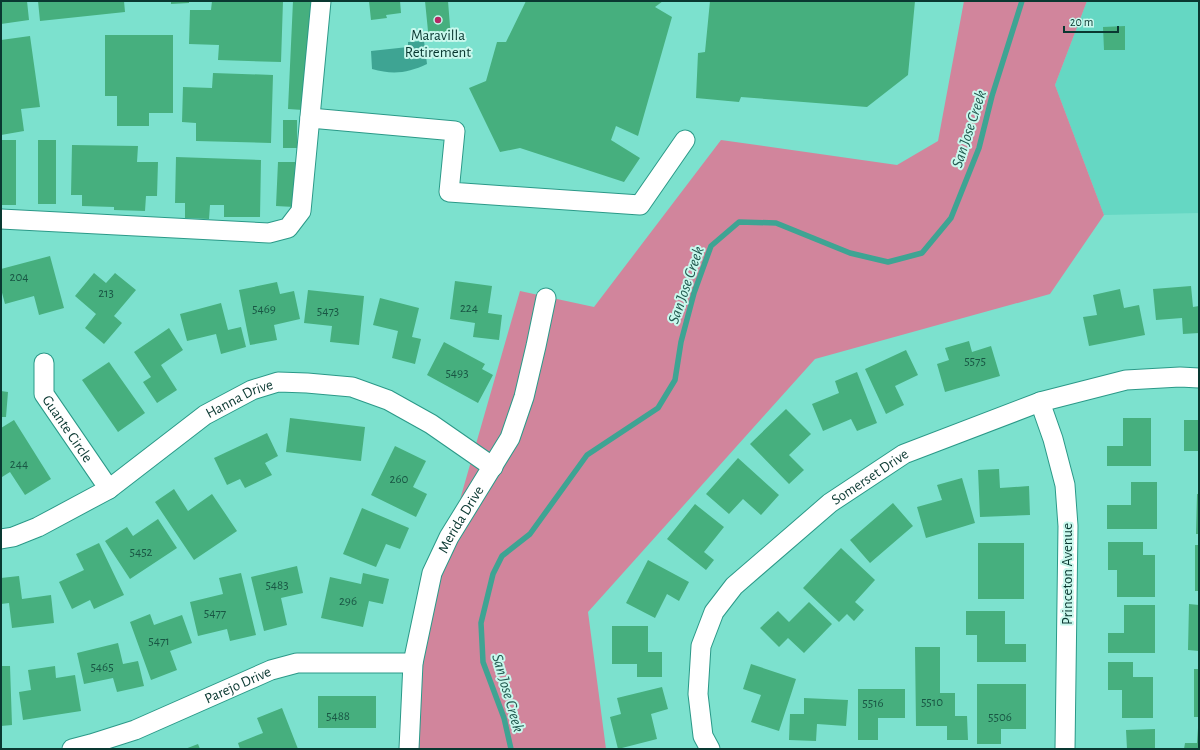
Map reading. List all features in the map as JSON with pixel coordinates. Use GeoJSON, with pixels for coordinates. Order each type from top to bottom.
{"type":"FeatureCollection","features":[{"type":"Feature","properties":{"kind":"street"},"geometry":{"type":"LineString","coordinates":[[1,219],[269,233],[288,228],[301,211],[321,1]]}},
{"type":"Feature","properties":{"kind":"street"},"geometry":{"type":"LineString","coordinates":[[310,118],[455,130],[449,192],[640,205],[685,140]]}},
{"type":"Feature","properties":{"kind":"street","name":"Merida Drive"},"geometry":{"type":"LineString","coordinates":[[409,749],[413,663],[432,573],[450,537],[510,438],[524,397],[546,298]]}},
{"type":"Feature","properties":{"kind":"street","name":"Guante Circle"},"geometry":{"type":"LineString","coordinates":[[44,362],[44,394],[109,489]]}},
{"type":"Feature","properties":{"kind":"street","name":"Somerset Drive"},"geometry":{"type":"LineString","coordinates":[[710,749],[704,736],[698,694],[701,646],[714,612],[734,586],[830,503],[904,454],[1040,402],[1126,380],[1180,377],[1199,378]]}},
{"type":"Feature","properties":{"kind":"street","name":"Hanna Drive"},"geometry":{"type":"LineString","coordinates":[[1,539],[13,537],[38,527],[109,489],[205,416],[252,390],[278,382],[307,383],[352,388],[388,400],[431,424],[493,467]]}},
{"type":"Feature","properties":{"kind":"street","name":"Princeton Avenue"},"geometry":{"type":"LineString","coordinates":[[1040,402],[1054,439],[1065,485],[1068,526],[1065,749]]}},
{"type":"Feature","properties":{"kind":"street","name":"Parejo Drive"},"geometry":{"type":"LineString","coordinates":[[72,749],[135,730],[271,670],[297,663],[413,663]]}},
{"type":"Feature","properties":{"kind":"shaded area"},"geometry":{"type":"Polygon","coordinates":[[[964,1],[1087,1],[1055,85],[1104,215],[1050,294],[815,359],[588,612],[606,749],[409,749],[413,663],[520,291],[594,307],[721,140],[897,165],[938,141],[964,1]]]}},
{"type":"Feature","properties":{"kind":"shaded area"},"geometry":{"type":"Polygon","coordinates":[[[1087,1],[1199,1],[1199,213],[1104,215],[1055,85],[1087,1]]]}},
{"type":"Feature","properties":{"kind":"water"},"geometry":{"type":"Polygon","coordinates":[[[424,41],[427,64],[400,72],[387,72],[372,69],[371,51],[408,47],[408,42],[424,41]]]}},
{"type":"Feature","properties":{"kind":"building"},"geometry":{"type":"Polygon","coordinates":[[[1,1],[27,1],[29,20],[1,24],[1,1]]]}},
{"type":"Feature","properties":{"kind":"building"},"geometry":{"type":"Polygon","coordinates":[[[38,1],[124,1],[125,12],[40,21],[38,1]]]}},
{"type":"Feature","properties":{"kind":"building"},"geometry":{"type":"Polygon","coordinates":[[[171,1],[189,1],[189,3],[171,4],[171,1]]]}},
{"type":"Feature","properties":{"kind":"building"},"geometry":{"type":"Polygon","coordinates":[[[212,1],[283,1],[281,62],[218,60],[219,45],[189,44],[190,10],[211,10],[212,1]]]}},
{"type":"Feature","properties":{"kind":"building"},"geometry":{"type":"Polygon","coordinates":[[[293,1],[312,1],[303,110],[288,109],[293,1]]]}},
{"type":"Feature","properties":{"kind":"building","name":"Maravilla Retirement"},"geometry":{"type":"Polygon","coordinates":[[[369,1],[400,1],[401,13],[386,15],[387,18],[371,20],[369,1]]]}},
{"type":"Feature","properties":{"kind":"building","name":"Maravilla Retirement"},"geometry":{"type":"Polygon","coordinates":[[[425,1],[448,1],[451,39],[429,41],[425,1]]]}},
{"type":"Feature","properties":{"kind":"building"},"geometry":{"type":"Polygon","coordinates":[[[526,1],[663,1],[655,7],[672,17],[638,136],[616,126],[611,140],[640,158],[624,182],[520,148],[500,152],[469,88],[486,81],[497,42],[506,42],[526,1]]]}},
{"type":"Feature","properties":{"kind":"building"},"geometry":{"type":"Polygon","coordinates":[[[710,1],[915,1],[908,75],[867,107],[741,97],[739,102],[696,98],[698,53],[705,52],[710,1]]]}},
{"type":"Feature","properties":{"kind":"building"},"geometry":{"type":"Polygon","coordinates":[[[1125,26],[1125,50],[1104,50],[1103,27],[1125,26]]]}},
{"type":"Feature","properties":{"kind":"building"},"geometry":{"type":"Polygon","coordinates":[[[105,35],[173,35],[173,113],[149,113],[149,126],[117,126],[117,96],[105,96],[105,35]]]}},
{"type":"Feature","properties":{"kind":"building"},"geometry":{"type":"Polygon","coordinates":[[[30,36],[40,107],[21,109],[24,131],[1,135],[1,40],[30,36]]]}},
{"type":"Feature","properties":{"kind":"building"},"geometry":{"type":"Polygon","coordinates":[[[213,73],[273,75],[271,143],[196,141],[196,123],[182,122],[183,87],[212,88],[213,73]]]}},
{"type":"Feature","properties":{"kind":"building"},"geometry":{"type":"Polygon","coordinates":[[[283,120],[297,120],[297,148],[283,148],[283,120]]]}},
{"type":"Feature","properties":{"kind":"building"},"geometry":{"type":"Polygon","coordinates":[[[1,140],[16,140],[16,205],[1,205],[1,140]]]}},
{"type":"Feature","properties":{"kind":"building"},"geometry":{"type":"Polygon","coordinates":[[[38,140],[56,140],[56,204],[38,204],[38,140]]]}},
{"type":"Feature","properties":{"kind":"building"},"geometry":{"type":"Polygon","coordinates":[[[72,145],[138,146],[137,162],[158,162],[157,196],[146,196],[145,211],[114,210],[114,207],[82,206],[82,195],[71,195],[72,145]]]}},
{"type":"Feature","properties":{"kind":"building"},"geometry":{"type":"Polygon","coordinates":[[[176,157],[261,160],[260,217],[224,217],[224,205],[210,205],[209,219],[185,218],[185,203],[175,203],[176,157]]]}},
{"type":"Feature","properties":{"kind":"building"},"geometry":{"type":"Polygon","coordinates":[[[278,162],[295,162],[294,207],[276,206],[278,162]]]}},
{"type":"Feature","properties":{"kind":"building"},"geometry":{"type":"Polygon","coordinates":[[[50,256],[64,308],[39,315],[34,296],[5,304],[1,289],[1,269],[50,256]]]}},
{"type":"Feature","properties":{"kind":"building"},"geometry":{"type":"Polygon","coordinates":[[[94,273],[106,283],[115,273],[136,290],[114,316],[122,323],[104,344],[85,328],[96,314],[75,296],[94,273]]]}},
{"type":"Feature","properties":{"kind":"building"},"geometry":{"type":"Polygon","coordinates":[[[455,281],[492,286],[488,313],[502,315],[499,340],[473,337],[475,323],[450,319],[455,281]]]}},
{"type":"Feature","properties":{"kind":"building"},"geometry":{"type":"Polygon","coordinates":[[[277,282],[280,294],[294,291],[300,319],[274,325],[277,340],[250,345],[239,290],[277,282]]]}},
{"type":"Feature","properties":{"kind":"building"},"geometry":{"type":"Polygon","coordinates":[[[1191,286],[1193,307],[1199,306],[1199,333],[1183,334],[1182,318],[1156,320],[1153,289],[1191,286]]]}},
{"type":"Feature","properties":{"kind":"building"},"geometry":{"type":"Polygon","coordinates":[[[1120,289],[1124,308],[1139,305],[1145,335],[1089,346],[1083,317],[1097,315],[1093,295],[1120,289]]]}},
{"type":"Feature","properties":{"kind":"building"},"geometry":{"type":"Polygon","coordinates":[[[308,290],[364,296],[359,345],[330,342],[332,326],[304,323],[308,290]]]}},
{"type":"Feature","properties":{"kind":"building"},"geometry":{"type":"Polygon","coordinates":[[[380,298],[419,308],[412,337],[421,339],[415,364],[392,358],[398,331],[373,325],[380,298]]]}},
{"type":"Feature","properties":{"kind":"building"},"geometry":{"type":"Polygon","coordinates":[[[221,303],[228,330],[241,327],[246,347],[221,354],[216,334],[187,341],[180,314],[221,303]]]}},
{"type":"Feature","properties":{"kind":"building"},"geometry":{"type":"Polygon","coordinates":[[[169,328],[183,350],[161,365],[177,390],[157,403],[143,382],[151,377],[134,352],[169,328]]]}},
{"type":"Feature","properties":{"kind":"building"},"geometry":{"type":"Polygon","coordinates":[[[969,341],[972,352],[991,346],[1000,376],[945,392],[937,364],[949,360],[945,348],[969,341]]]}},
{"type":"Feature","properties":{"kind":"building"},"geometry":{"type":"Polygon","coordinates":[[[444,342],[485,364],[482,369],[493,375],[478,403],[427,375],[444,342]]]}},
{"type":"Feature","properties":{"kind":"building"},"geometry":{"type":"Polygon","coordinates":[[[906,350],[918,375],[895,386],[904,405],[886,414],[865,369],[906,350]]]}},
{"type":"Feature","properties":{"kind":"building"},"geometry":{"type":"Polygon","coordinates":[[[109,362],[145,413],[118,432],[82,380],[109,362]]]}},
{"type":"Feature","properties":{"kind":"building"},"geometry":{"type":"Polygon","coordinates":[[[857,372],[877,423],[857,431],[851,419],[823,431],[812,404],[839,393],[835,381],[857,372]]]}},
{"type":"Feature","properties":{"kind":"building"},"geometry":{"type":"Polygon","coordinates":[[[1,391],[8,392],[6,417],[1,417],[1,391]]]}},
{"type":"Feature","properties":{"kind":"building"},"geometry":{"type":"Polygon","coordinates":[[[786,409],[811,434],[789,455],[804,470],[789,484],[750,444],[786,409]]]}},
{"type":"Feature","properties":{"kind":"building"},"geometry":{"type":"Polygon","coordinates":[[[290,418],[365,427],[361,461],[286,452],[290,418]]]}},
{"type":"Feature","properties":{"kind":"building"},"geometry":{"type":"Polygon","coordinates":[[[1123,418],[1151,418],[1151,466],[1107,466],[1107,446],[1123,446],[1123,418]]]}},
{"type":"Feature","properties":{"kind":"building"},"geometry":{"type":"Polygon","coordinates":[[[14,420],[51,479],[25,495],[10,472],[2,477],[1,476],[1,428],[14,420]]]}},
{"type":"Feature","properties":{"kind":"building"},"geometry":{"type":"Polygon","coordinates":[[[1184,420],[1199,420],[1199,451],[1184,451],[1184,420]]]}},
{"type":"Feature","properties":{"kind":"building"},"geometry":{"type":"Polygon","coordinates":[[[267,433],[278,456],[265,463],[272,475],[245,488],[240,479],[227,485],[214,458],[267,433]]]}},
{"type":"Feature","properties":{"kind":"building"},"geometry":{"type":"Polygon","coordinates":[[[395,446],[426,461],[413,487],[427,494],[416,517],[371,495],[395,446]]]}},
{"type":"Feature","properties":{"kind":"building"},"geometry":{"type":"Polygon","coordinates":[[[738,458],[779,495],[761,515],[743,499],[729,514],[706,494],[738,458]]]}},
{"type":"Feature","properties":{"kind":"building"},"geometry":{"type":"Polygon","coordinates":[[[999,469],[1000,488],[1029,486],[1030,515],[980,517],[978,470],[999,469]]]}},
{"type":"Feature","properties":{"kind":"building"},"geometry":{"type":"Polygon","coordinates":[[[962,478],[975,523],[926,538],[917,507],[942,500],[937,485],[962,478]]]}},
{"type":"Feature","properties":{"kind":"building"},"geometry":{"type":"Polygon","coordinates":[[[1131,482],[1157,482],[1157,529],[1107,529],[1107,505],[1131,505],[1131,482]]]}},
{"type":"Feature","properties":{"kind":"building"},"geometry":{"type":"Polygon","coordinates":[[[174,489],[188,511],[212,494],[237,531],[194,560],[155,502],[174,489]]]}},
{"type":"Feature","properties":{"kind":"building"},"geometry":{"type":"Polygon","coordinates":[[[1197,494],[1199,494],[1199,534],[1196,534],[1197,494]]]}},
{"type":"Feature","properties":{"kind":"building"},"geometry":{"type":"Polygon","coordinates":[[[893,503],[913,526],[870,563],[850,540],[893,503]]]}},
{"type":"Feature","properties":{"kind":"building"},"geometry":{"type":"Polygon","coordinates":[[[695,504],[724,527],[704,552],[714,560],[706,570],[667,539],[695,504]]]}},
{"type":"Feature","properties":{"kind":"building"},"geometry":{"type":"Polygon","coordinates":[[[362,508],[409,528],[400,549],[386,544],[376,567],[343,554],[362,508]]]}},
{"type":"Feature","properties":{"kind":"building"},"geometry":{"type":"Polygon","coordinates":[[[158,519],[177,548],[130,579],[105,541],[127,527],[133,536],[158,519]]]}},
{"type":"Feature","properties":{"kind":"building"},"geometry":{"type":"Polygon","coordinates":[[[1108,542],[1143,542],[1143,555],[1155,555],[1155,597],[1117,597],[1117,570],[1108,570],[1108,542]]]}},
{"type":"Feature","properties":{"kind":"building"},"geometry":{"type":"Polygon","coordinates":[[[99,543],[124,595],[94,609],[90,600],[72,609],[59,582],[84,570],[76,554],[99,543]]]}},
{"type":"Feature","properties":{"kind":"building"},"geometry":{"type":"Polygon","coordinates":[[[978,543],[1024,543],[1024,599],[978,599],[978,543]]]}},
{"type":"Feature","properties":{"kind":"building"},"geometry":{"type":"Polygon","coordinates":[[[1195,545],[1199,545],[1199,591],[1195,591],[1195,545]]]}},
{"type":"Feature","properties":{"kind":"building"},"geometry":{"type":"Polygon","coordinates":[[[841,548],[875,580],[855,602],[864,610],[854,621],[847,614],[839,622],[803,588],[841,548]]]}},
{"type":"Feature","properties":{"kind":"building"},"geometry":{"type":"Polygon","coordinates":[[[648,560],[689,582],[679,601],[667,594],[655,618],[626,603],[648,560]]]}},
{"type":"Feature","properties":{"kind":"building"},"geometry":{"type":"Polygon","coordinates":[[[297,566],[303,593],[281,598],[287,625],[264,631],[251,577],[297,566]]]}},
{"type":"Feature","properties":{"kind":"building"},"geometry":{"type":"Polygon","coordinates":[[[241,573],[256,635],[230,641],[227,629],[198,636],[190,602],[223,594],[219,578],[241,573]]]}},
{"type":"Feature","properties":{"kind":"building"},"geometry":{"type":"Polygon","coordinates":[[[363,573],[389,579],[383,604],[369,601],[363,627],[321,618],[330,577],[361,584],[363,573]]]}},
{"type":"Feature","properties":{"kind":"building"},"geometry":{"type":"Polygon","coordinates":[[[19,576],[22,599],[51,595],[54,623],[12,628],[9,603],[1,604],[1,578],[19,576]]]}},
{"type":"Feature","properties":{"kind":"building"},"geometry":{"type":"Polygon","coordinates":[[[809,602],[832,624],[804,653],[788,638],[779,647],[760,628],[778,611],[789,622],[809,602]]]}},
{"type":"Feature","properties":{"kind":"building"},"geometry":{"type":"Polygon","coordinates":[[[1189,604],[1199,605],[1199,651],[1188,650],[1189,604]]]}},
{"type":"Feature","properties":{"kind":"building"},"geometry":{"type":"Polygon","coordinates":[[[1124,605],[1155,605],[1155,653],[1108,653],[1108,633],[1124,633],[1124,605]]]}},
{"type":"Feature","properties":{"kind":"building"},"geometry":{"type":"Polygon","coordinates":[[[966,611],[1005,611],[1005,644],[1026,644],[1026,662],[977,662],[977,635],[966,635],[966,611]]]}},
{"type":"Feature","properties":{"kind":"building"},"geometry":{"type":"Polygon","coordinates":[[[150,614],[154,625],[182,615],[192,643],[170,651],[177,670],[151,680],[130,622],[150,614]]]}},
{"type":"Feature","properties":{"kind":"building"},"geometry":{"type":"Polygon","coordinates":[[[612,626],[648,626],[648,652],[662,652],[662,677],[637,677],[637,664],[612,664],[612,626]]]}},
{"type":"Feature","properties":{"kind":"building"},"geometry":{"type":"Polygon","coordinates":[[[118,643],[123,664],[138,661],[144,686],[117,692],[113,678],[84,684],[77,653],[118,643]]]}},
{"type":"Feature","properties":{"kind":"building"},"geometry":{"type":"Polygon","coordinates":[[[915,647],[940,647],[940,693],[955,693],[955,716],[967,716],[968,740],[947,740],[947,726],[916,726],[915,647]]]}},
{"type":"Feature","properties":{"kind":"building"},"geometry":{"type":"Polygon","coordinates":[[[1108,662],[1133,662],[1133,677],[1153,677],[1153,718],[1122,718],[1122,690],[1108,690],[1108,662]]]}},
{"type":"Feature","properties":{"kind":"building"},"geometry":{"type":"Polygon","coordinates":[[[751,664],[796,679],[779,731],[751,722],[761,695],[743,689],[751,664]]]}},
{"type":"Feature","properties":{"kind":"building"},"geometry":{"type":"Polygon","coordinates":[[[1,666],[10,666],[12,725],[1,726],[1,666]]]}},
{"type":"Feature","properties":{"kind":"building"},"geometry":{"type":"Polygon","coordinates":[[[55,666],[56,678],[75,675],[81,711],[23,720],[19,692],[31,690],[28,670],[55,666]]]}},
{"type":"Feature","properties":{"kind":"building"},"geometry":{"type":"Polygon","coordinates":[[[1194,669],[1199,669],[1199,717],[1194,717],[1194,669]]]}},
{"type":"Feature","properties":{"kind":"building"},"geometry":{"type":"Polygon","coordinates":[[[977,684],[1026,684],[1026,729],[1001,729],[1001,744],[977,744],[977,684]]]}},
{"type":"Feature","properties":{"kind":"building"},"geometry":{"type":"Polygon","coordinates":[[[662,687],[668,709],[651,714],[657,739],[618,749],[610,717],[621,714],[617,698],[662,687]]]}},
{"type":"Feature","properties":{"kind":"building"},"geometry":{"type":"Polygon","coordinates":[[[858,689],[905,689],[905,718],[878,718],[878,740],[858,740],[858,689]]]}},
{"type":"Feature","properties":{"kind":"building"},"geometry":{"type":"Polygon","coordinates":[[[318,696],[376,696],[376,728],[318,728],[318,696]]]}},
{"type":"Feature","properties":{"kind":"building"},"geometry":{"type":"Polygon","coordinates":[[[804,698],[848,700],[846,726],[817,724],[816,741],[789,740],[790,714],[804,714],[804,698]]]}},
{"type":"Feature","properties":{"kind":"building"},"geometry":{"type":"Polygon","coordinates":[[[282,708],[298,749],[240,749],[238,743],[263,733],[257,718],[282,708]]]}},
{"type":"Feature","properties":{"kind":"building"},"geometry":{"type":"Polygon","coordinates":[[[1198,728],[1199,749],[1184,749],[1185,743],[1197,743],[1198,728]]]}},
{"type":"Feature","properties":{"kind":"building"},"geometry":{"type":"Polygon","coordinates":[[[1155,729],[1155,749],[1127,749],[1126,730],[1155,729]]]}},
{"type":"Feature","properties":{"kind":"building"},"geometry":{"type":"Polygon","coordinates":[[[198,744],[200,749],[185,749],[198,744]]]}},
{"type":"Feature","properties":{"kind":"waterway","name":"San Jose Creek"},"geometry":{"type":"LineString","coordinates":[[511,749],[504,718],[483,662],[481,623],[493,574],[502,556],[530,534],[587,455],[658,408],[675,380],[681,342],[694,293],[711,246],[739,222],[776,223],[850,253],[888,262],[922,253],[951,218],[979,148],[992,96],[1022,1]]}},
{"type":"Feature","properties":{"kind":"place","name":"Maravilla Retirement"},"geometry":{"type":"Point","coordinates":[438,20]}}]}
